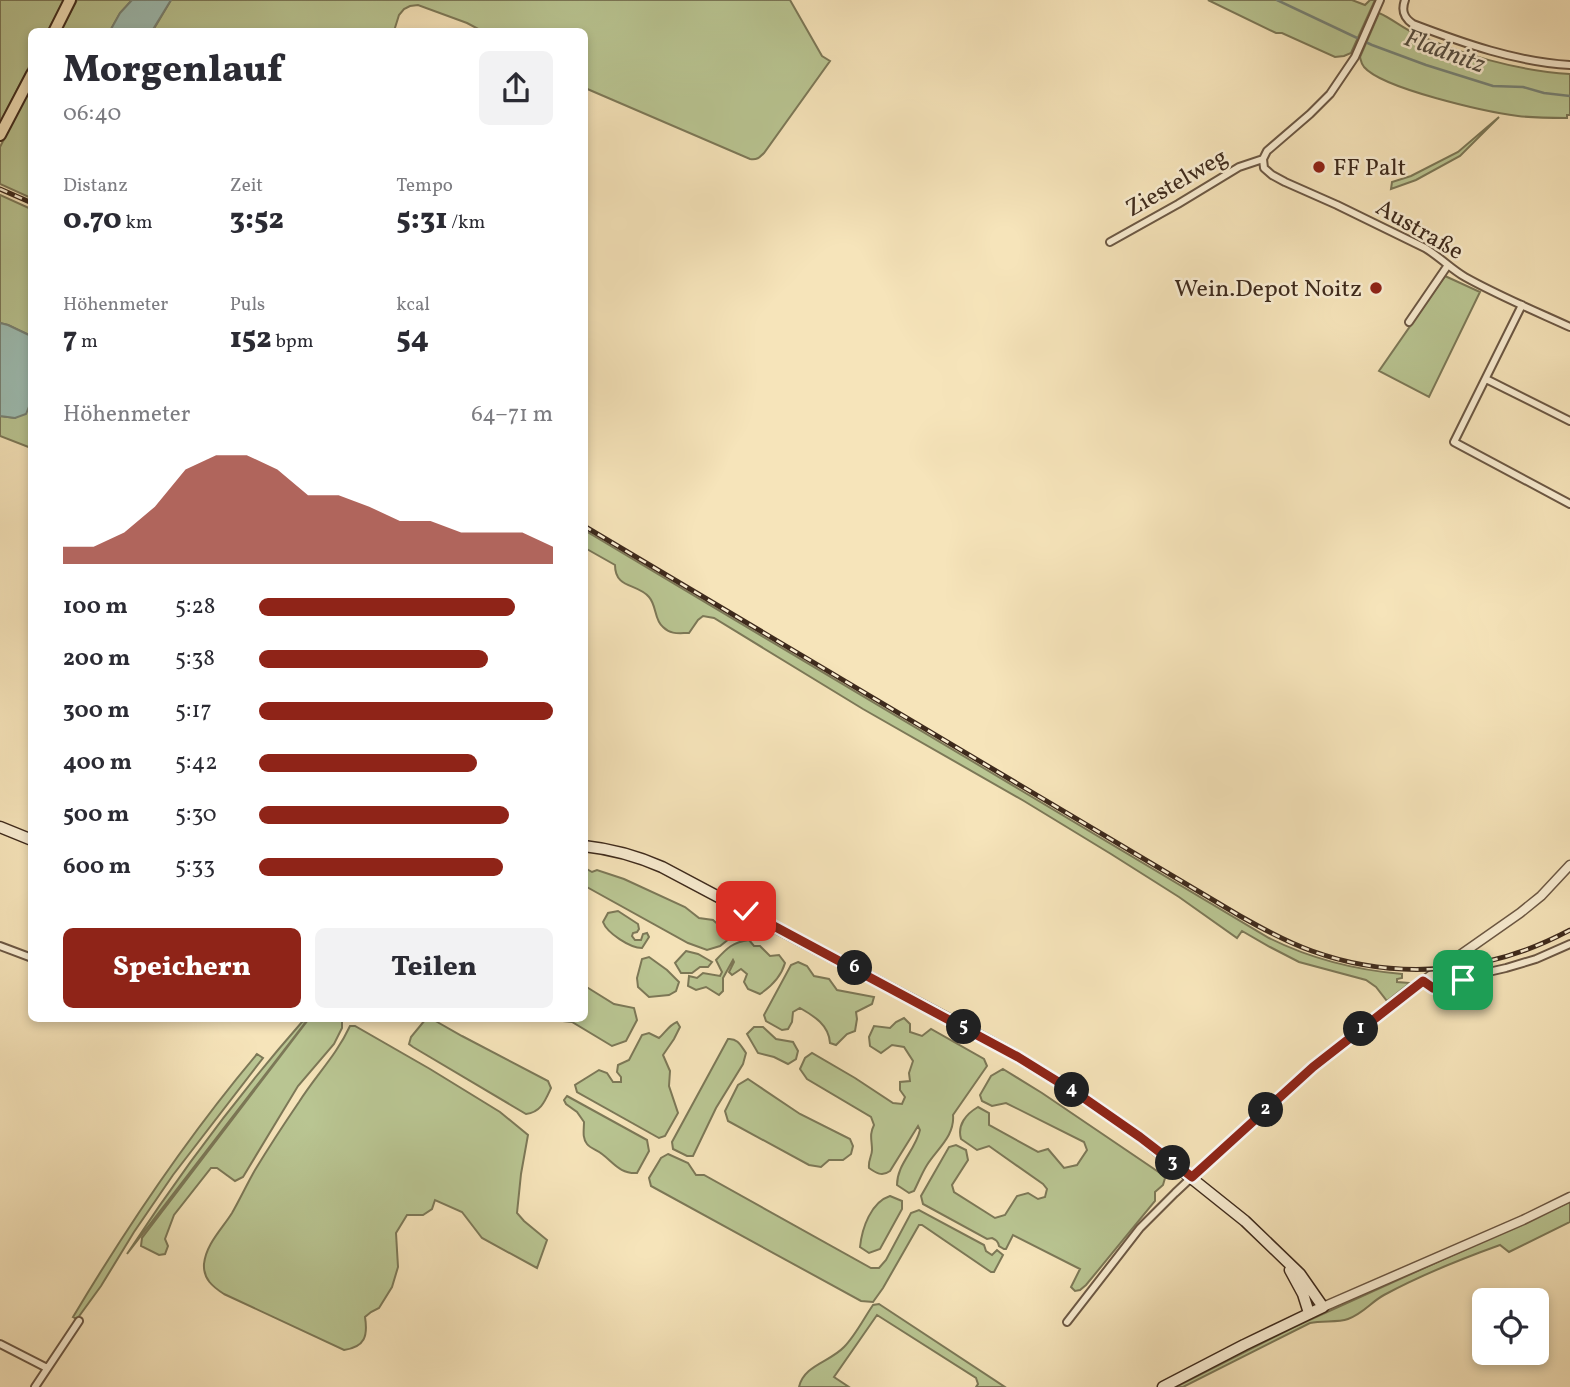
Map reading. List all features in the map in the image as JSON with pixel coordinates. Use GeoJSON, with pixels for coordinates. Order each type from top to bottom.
{"type":"FeatureCollection","features":[{"type":"Feature","properties":{"kind":"highway"},"geometry":{"type":"LineString","coordinates":[[56,28],[70,0]]}},
{"type":"Feature","properties":{"kind":"highway"},"geometry":{"type":"LineString","coordinates":[[0,135],[28,82]]}},
{"type":"Feature","properties":{"kind":"main road"},"geometry":{"type":"LineString","coordinates":[[0,827],[28,838]]}},
{"type":"Feature","properties":{"kind":"main road"},"geometry":{"type":"LineString","coordinates":[[588,846],[628,854],[662,867],[964,1027],[1081,1096],[1140,1137],[1245,1222],[1300,1274],[1323,1307],[1163,1387]]}},
{"type":"Feature","properties":{"kind":"main road"},"geometry":{"type":"LineString","coordinates":[[1279,1255],[1295,1277],[1309,1312]]}},
{"type":"Feature","properties":{"kind":"street"},"geometry":{"type":"LineString","coordinates":[[1263,159],[1268,151],[1330,94],[1355,57],[1380,0]]}},
{"type":"Feature","properties":{"kind":"street"},"geometry":{"type":"LineString","coordinates":[[1405,0],[1403,11],[1412,24],[1468,44],[1535,61],[1570,65]]}},
{"type":"Feature","properties":{"kind":"street","name":"Ziestelweg"},"geometry":{"type":"LineString","coordinates":[[1110,242],[1239,167],[1263,159]]}},
{"type":"Feature","properties":{"kind":"street","name":"Austraße"},"geometry":{"type":"LineString","coordinates":[[1263,159],[1264,168],[1272,175],[1415,243],[1438,256],[1462,276],[1570,327]]}},
{"type":"Feature","properties":{"kind":"street"},"geometry":{"type":"LineString","coordinates":[[1409,322],[1448,265]]}},
{"type":"Feature","properties":{"kind":"street"},"geometry":{"type":"LineString","coordinates":[[1522,305],[1454,442],[1570,504]]}},
{"type":"Feature","properties":{"kind":"street"},"geometry":{"type":"LineString","coordinates":[[1486,379],[1570,421]]}},
{"type":"Feature","properties":{"kind":"street"},"geometry":{"type":"LineString","coordinates":[[1067,1322],[1140,1228],[1313,1067],[1423,981],[1520,913],[1541,896],[1570,865]]}},
{"type":"Feature","properties":{"kind":"street"},"geometry":{"type":"LineString","coordinates":[[1423,981],[1433,988],[1446,991],[1471,976],[1536,959],[1570,944]]}},
{"type":"Feature","properties":{"kind":"street"},"geometry":{"type":"LineString","coordinates":[[0,946],[28,956]]}},
{"type":"Feature","properties":{"kind":"street"},"geometry":{"type":"LineString","coordinates":[[1323,1307],[1570,1197]]}},
{"type":"Feature","properties":{"kind":"street"},"geometry":{"type":"LineString","coordinates":[[35,1387],[79,1321]]}},
{"type":"Feature","properties":{"kind":"street"},"geometry":{"type":"LineString","coordinates":[[0,1344],[47,1368]]}},
{"type":"Feature","properties":{"kind":"green space"},"geometry":{"type":"Polygon","coordinates":[[[0,0],[64,0],[50,28],[28,28],[28,69],[0,123],[0,0]]]}},
{"type":"Feature","properties":{"kind":"green space"},"geometry":{"type":"Polygon","coordinates":[[[77,0],[132,0],[112,28],[62,28],[77,0]]]}},
{"type":"Feature","properties":{"kind":"green space"},"geometry":{"type":"Polygon","coordinates":[[[171,0],[790,0],[822,56],[830,61],[764,153],[758,158],[750,159],[588,89],[588,28],[476,28],[418,5],[404,9],[395,28],[154,28],[171,0]]]}},
{"type":"Feature","properties":{"kind":"green space"},"geometry":{"type":"Polygon","coordinates":[[[1208,0],[1352,0],[1365,5],[1370,0],[1375,0],[1351,53],[1335,57],[1282,33],[1276,33],[1208,0]]]}},
{"type":"Feature","properties":{"kind":"green space"},"geometry":{"type":"Polygon","coordinates":[[[1379,13],[1412,32],[1469,54],[1530,69],[1570,74],[1570,115],[1567,115],[1567,118],[1530,117],[1484,110],[1413,91],[1375,75],[1364,67],[1360,57],[1379,13]]]}},
{"type":"Feature","properties":{"kind":"green space"},"geometry":{"type":"Polygon","coordinates":[[[28,92],[28,196],[0,184],[0,147],[28,92]]]}},
{"type":"Feature","properties":{"kind":"green space"},"geometry":{"type":"Polygon","coordinates":[[[1499,117],[1460,156],[1416,180],[1391,189],[1392,182],[1411,176],[1458,152],[1499,117]]]}},
{"type":"Feature","properties":{"kind":"green space"},"geometry":{"type":"Polygon","coordinates":[[[0,195],[28,208],[28,335],[0,323],[0,195]]]}},
{"type":"Feature","properties":{"kind":"green space"},"geometry":{"type":"Polygon","coordinates":[[[1445,276],[1480,292],[1429,397],[1379,371],[1445,276]]]}},
{"type":"Feature","properties":{"kind":"green space"},"geometry":{"type":"Polygon","coordinates":[[[28,406],[28,447],[0,436],[0,416],[15,418],[28,406]]]}},
{"type":"Feature","properties":{"kind":"green space"},"geometry":{"type":"Polygon","coordinates":[[[588,532],[1269,938],[1334,962],[1402,974],[1402,978],[1397,979],[1397,982],[1410,983],[1387,1001],[1376,987],[1366,980],[1299,962],[1242,931],[1237,938],[1111,854],[714,618],[703,616],[689,633],[666,630],[660,624],[649,597],[623,582],[616,573],[615,565],[588,550],[588,532]]]}},
{"type":"Feature","properties":{"kind":"green space"},"geometry":{"type":"Polygon","coordinates":[[[588,870],[624,879],[685,907],[699,918],[713,920],[727,930],[731,925],[736,926],[739,931],[720,946],[707,950],[688,943],[588,888],[588,870]]]}},
{"type":"Feature","properties":{"kind":"green space"},"geometry":{"type":"Polygon","coordinates":[[[618,911],[638,924],[639,929],[632,936],[635,940],[641,940],[643,934],[647,933],[649,937],[642,948],[625,943],[605,926],[603,922],[608,913],[618,911]]]}},
{"type":"Feature","properties":{"kind":"green space"},"geometry":{"type":"Polygon","coordinates":[[[749,940],[770,956],[779,955],[785,963],[778,977],[764,991],[760,994],[748,989],[744,982],[747,974],[741,969],[732,975],[729,972],[733,960],[723,978],[723,991],[719,995],[706,987],[696,990],[688,986],[689,976],[697,978],[703,973],[720,976],[722,972],[716,960],[731,946],[749,940]]]}},
{"type":"Feature","properties":{"kind":"green space"},"geometry":{"type":"Polygon","coordinates":[[[686,951],[712,962],[708,967],[700,967],[692,973],[681,973],[675,963],[686,951]]]}},
{"type":"Feature","properties":{"kind":"green space"},"geometry":{"type":"Polygon","coordinates":[[[649,957],[679,982],[676,991],[669,995],[649,997],[638,987],[637,978],[642,959],[649,957]]]}},
{"type":"Feature","properties":{"kind":"green space"},"geometry":{"type":"Polygon","coordinates":[[[798,962],[807,966],[814,976],[829,979],[837,990],[874,997],[872,1004],[856,1012],[855,1031],[847,1034],[836,1045],[830,1043],[827,1031],[820,1022],[800,1008],[793,1012],[788,1029],[782,1030],[766,1021],[764,1015],[791,965],[798,962]]]}},
{"type":"Feature","properties":{"kind":"green space"},"geometry":{"type":"Polygon","coordinates":[[[588,988],[614,1004],[634,1008],[637,1020],[626,1041],[612,1046],[572,1022],[588,1022],[588,988]]]}},
{"type":"Feature","properties":{"kind":"green space"},"geometry":{"type":"Polygon","coordinates":[[[904,1018],[910,1024],[910,1032],[922,1036],[931,1029],[984,1059],[987,1066],[953,1115],[948,1136],[927,1165],[914,1191],[909,1193],[897,1185],[898,1177],[918,1138],[918,1126],[890,1171],[877,1173],[869,1168],[874,1125],[871,1117],[807,1079],[800,1069],[805,1058],[812,1053],[893,1103],[902,1104],[905,1097],[900,1090],[900,1082],[910,1081],[909,1073],[913,1061],[904,1047],[892,1045],[881,1053],[870,1046],[869,1037],[874,1026],[890,1028],[904,1018]]]}},
{"type":"Feature","properties":{"kind":"green space"},"geometry":{"type":"Polygon","coordinates":[[[302,1022],[306,1022],[127,1254],[189,1164],[302,1022]]]}},
{"type":"Feature","properties":{"kind":"green space"},"geometry":{"type":"Polygon","coordinates":[[[306,1022],[342,1022],[334,1044],[298,1086],[243,1177],[235,1181],[217,1168],[211,1168],[174,1215],[165,1239],[168,1246],[165,1254],[159,1255],[141,1246],[142,1238],[306,1022]]]}},
{"type":"Feature","properties":{"kind":"green space"},"geometry":{"type":"Polygon","coordinates":[[[423,1022],[437,1022],[548,1081],[551,1088],[542,1105],[526,1114],[409,1044],[411,1037],[423,1022]]]}},
{"type":"Feature","properties":{"kind":"green space"},"geometry":{"type":"Polygon","coordinates":[[[677,1022],[680,1027],[663,1055],[670,1071],[669,1086],[678,1113],[665,1136],[659,1138],[577,1092],[575,1085],[599,1070],[607,1073],[613,1082],[621,1082],[617,1072],[618,1065],[629,1060],[642,1035],[649,1033],[659,1038],[677,1022]]]}},
{"type":"Feature","properties":{"kind":"green space"},"geometry":{"type":"Polygon","coordinates":[[[350,1026],[355,1026],[430,1069],[500,1112],[528,1135],[517,1213],[547,1240],[537,1268],[482,1238],[462,1212],[435,1200],[432,1209],[423,1215],[407,1215],[396,1233],[398,1267],[392,1287],[379,1308],[365,1317],[364,1340],[357,1346],[344,1350],[224,1294],[207,1278],[204,1264],[211,1243],[232,1213],[255,1170],[305,1092],[339,1047],[350,1026]]]}},
{"type":"Feature","properties":{"kind":"green space"},"geometry":{"type":"Polygon","coordinates":[[[754,1027],[763,1027],[776,1039],[793,1042],[798,1051],[796,1059],[788,1064],[758,1053],[747,1034],[754,1027]]]}},
{"type":"Feature","properties":{"kind":"green space"},"geometry":{"type":"Polygon","coordinates":[[[728,1039],[737,1041],[746,1053],[743,1064],[716,1108],[693,1156],[687,1156],[673,1149],[672,1142],[728,1039]]]}},
{"type":"Feature","properties":{"kind":"green space"},"geometry":{"type":"Polygon","coordinates":[[[257,1054],[263,1058],[173,1175],[77,1319],[73,1317],[160,1182],[257,1054]]]}},
{"type":"Feature","properties":{"kind":"green space"},"geometry":{"type":"Polygon","coordinates":[[[1003,1069],[1165,1178],[1163,1185],[1155,1192],[1155,1201],[1080,1290],[1075,1291],[1071,1287],[1080,1269],[1013,1235],[1004,1249],[995,1239],[987,1239],[923,1204],[921,1196],[949,1147],[956,1145],[966,1150],[968,1160],[952,1185],[954,1192],[995,1218],[1005,1215],[1017,1196],[1028,1193],[1038,1199],[1045,1197],[1047,1189],[1043,1184],[989,1146],[977,1150],[961,1139],[960,1129],[964,1120],[978,1107],[989,1113],[989,1125],[1038,1152],[1048,1149],[1064,1168],[1077,1165],[1087,1150],[1084,1142],[1006,1103],[992,1106],[982,1101],[980,1095],[991,1076],[1003,1069]]]}},
{"type":"Feature","properties":{"kind":"green space"},"geometry":{"type":"Polygon","coordinates":[[[748,1079],[800,1114],[850,1139],[853,1146],[851,1154],[843,1160],[829,1160],[821,1167],[809,1165],[728,1121],[725,1111],[738,1085],[748,1079]]]}},
{"type":"Feature","properties":{"kind":"green space"},"geometry":{"type":"Polygon","coordinates":[[[567,1096],[647,1140],[649,1151],[637,1173],[622,1170],[585,1142],[584,1122],[577,1112],[566,1104],[564,1100],[567,1096]]]}},
{"type":"Feature","properties":{"kind":"green space"},"geometry":{"type":"Polygon","coordinates":[[[668,1154],[688,1163],[696,1175],[704,1175],[871,1268],[879,1268],[886,1260],[911,1213],[919,1210],[984,1245],[986,1251],[992,1255],[997,1250],[1003,1255],[994,1272],[991,1272],[919,1225],[873,1302],[861,1301],[651,1186],[649,1178],[661,1158],[668,1154]]]}},
{"type":"Feature","properties":{"kind":"green space"},"geometry":{"type":"Polygon","coordinates":[[[890,1196],[902,1201],[902,1209],[880,1249],[869,1253],[860,1247],[865,1224],[878,1204],[890,1196]]]}},
{"type":"Feature","properties":{"kind":"green space"},"geometry":{"type":"Polygon","coordinates":[[[1570,1202],[1570,1222],[1509,1252],[1500,1245],[1456,1262],[1384,1295],[1354,1317],[1310,1323],[1183,1387],[1176,1387],[1294,1327],[1570,1202]]]}},
{"type":"Feature","properties":{"kind":"green space"},"geometry":{"type":"Polygon","coordinates":[[[879,1304],[1005,1387],[976,1387],[976,1378],[877,1315],[834,1377],[849,1387],[799,1387],[806,1374],[844,1347],[873,1305],[879,1304]]]}},
{"type":"Feature","properties":{"kind":"water"},"geometry":{"type":"Polygon","coordinates":[[[132,0],[171,0],[154,28],[112,28],[132,0]]]}},
{"type":"Feature","properties":{"kind":"water"},"geometry":{"type":"Polygon","coordinates":[[[0,323],[28,335],[28,409],[26,414],[15,418],[0,416],[0,323]]]}},
{"type":"Feature","properties":{"kind":"waterway","name":"Fladnitz"},"geometry":{"type":"LineString","coordinates":[[1277,0],[1372,45],[1426,65],[1493,86],[1523,87],[1570,96]]}},
{"type":"Feature","properties":{"kind":"railway"},"geometry":{"type":"LineString","coordinates":[[0,189],[28,201]]}},
{"type":"Feature","properties":{"kind":"railway"},"geometry":{"type":"LineString","coordinates":[[588,528],[1240,916],[1312,951],[1377,967],[1443,968],[1508,956],[1570,930]]}},
{"type":"Feature","properties":{"kind":"place","name":"FF Palt"},"geometry":{"type":"Point","coordinates":[1319,167]}},
{"type":"Feature","properties":{"kind":"place","name":"Wein.Depot Noitz"},"geometry":{"type":"Point","coordinates":[1376,288]}},
{"type":"Feature","properties":{"kind":"route"},"geometry":{"type":"LineString","coordinates":[[746,911],[1018,1057],[1081,1096],[1192,1177],[1313,1067],[1423,981],[1433,988],[1446,991],[1463,980]]}}]}
